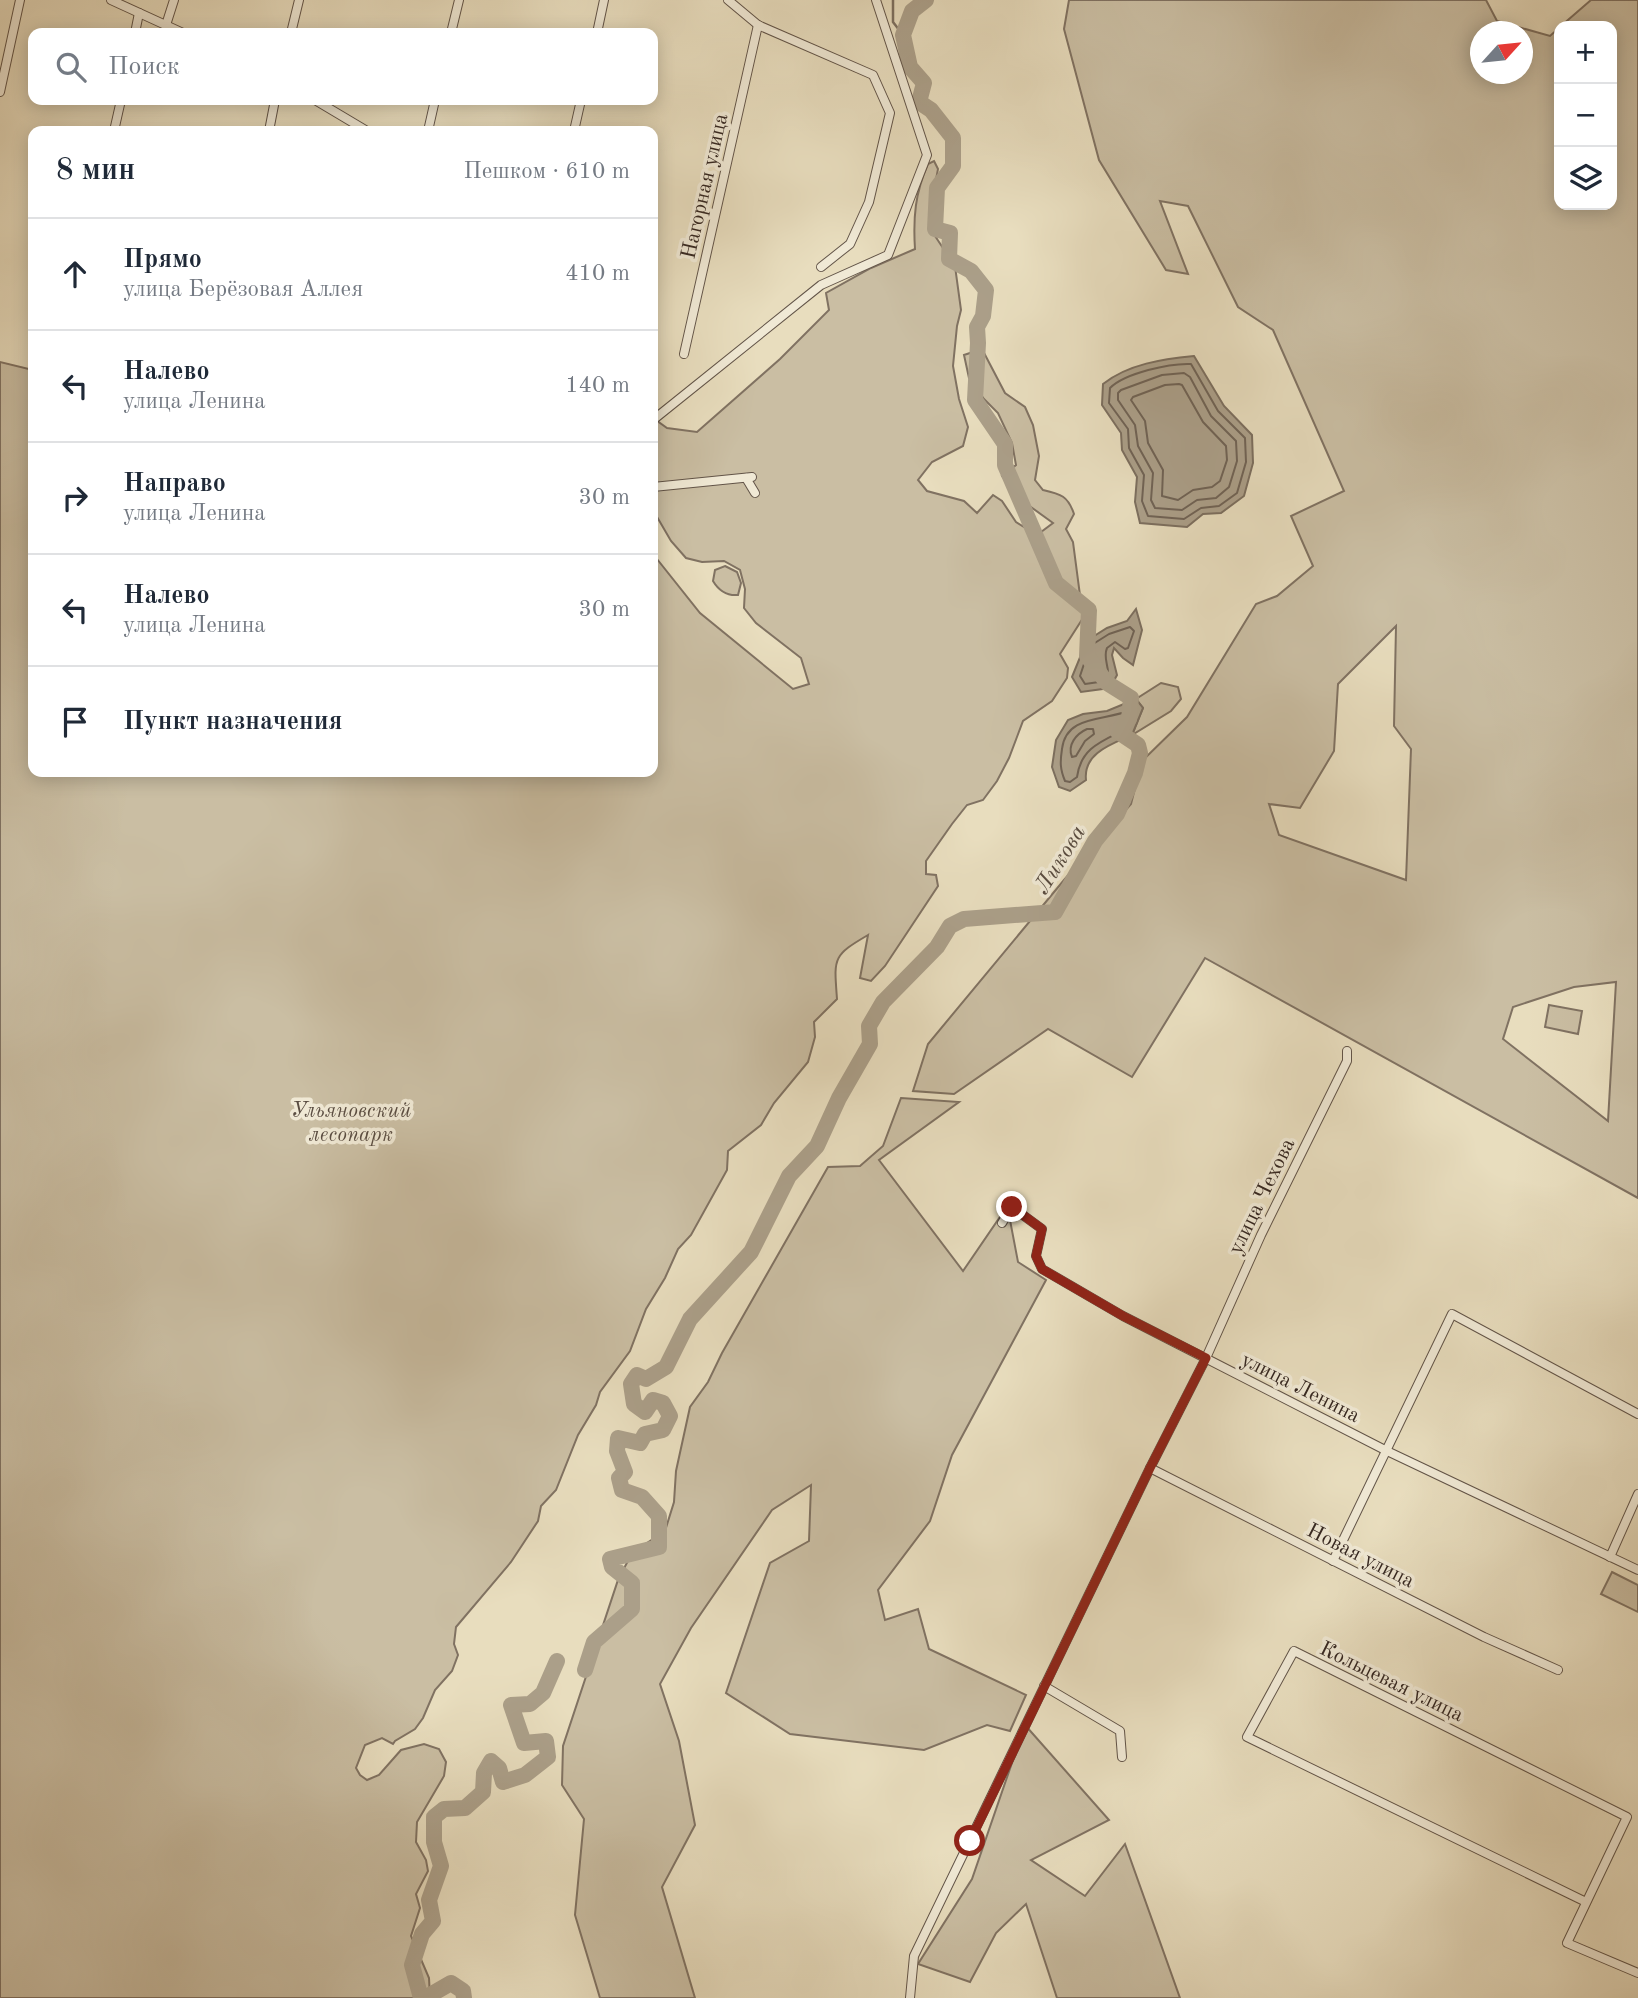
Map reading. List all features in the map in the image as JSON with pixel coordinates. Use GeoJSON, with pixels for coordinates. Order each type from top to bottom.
{"type":"FeatureCollection","features":[{"type":"Feature","properties":{"kind":"street"},"geometry":{"type":"LineString","coordinates":[[0,92],[20,0]]}},
{"type":"Feature","properties":{"kind":"street"},"geometry":{"type":"LineString","coordinates":[[111,0],[172,28]]}},
{"type":"Feature","properties":{"kind":"street"},"geometry":{"type":"LineString","coordinates":[[166,25],[174,0]]}},
{"type":"Feature","properties":{"kind":"street"},"geometry":{"type":"LineString","coordinates":[[291,28],[299,0]]}},
{"type":"Feature","properties":{"kind":"street"},"geometry":{"type":"LineString","coordinates":[[452,28],[459,0]]}},
{"type":"Feature","properties":{"kind":"street"},"geometry":{"type":"LineString","coordinates":[[598,28],[604,0]]}},
{"type":"Feature","properties":{"kind":"street"},"geometry":{"type":"LineString","coordinates":[[728,0],[758,25],[873,75],[890,113],[869,202],[850,244],[821,267]]}},
{"type":"Feature","properties":{"kind":"street"},"geometry":{"type":"LineString","coordinates":[[658,416],[821,285],[888,255],[927,155],[876,0]]}},
{"type":"Feature","properties":{"kind":"street"},"geometry":{"type":"LineString","coordinates":[[136,28],[139,13]]}},
{"type":"Feature","properties":{"kind":"street","name":"Нагорная улица"},"geometry":{"type":"LineString","coordinates":[[684,354],[758,25]]}},
{"type":"Feature","properties":{"kind":"street"},"geometry":{"type":"LineString","coordinates":[[115,126],[120,105]]}},
{"type":"Feature","properties":{"kind":"street"},"geometry":{"type":"LineString","coordinates":[[270,126],[274,105]]}},
{"type":"Feature","properties":{"kind":"street"},"geometry":{"type":"LineString","coordinates":[[324,105],[359,126]]}},
{"type":"Feature","properties":{"kind":"street"},"geometry":{"type":"LineString","coordinates":[[429,126],[434,105]]}},
{"type":"Feature","properties":{"kind":"street"},"geometry":{"type":"LineString","coordinates":[[575,126],[580,105]]}},
{"type":"Feature","properties":{"kind":"street"},"geometry":{"type":"LineString","coordinates":[[658,487],[749,478],[755,493]]}},
{"type":"Feature","properties":{"kind":"street","name":"улица Чехова"},"geometry":{"type":"LineString","coordinates":[[910,1998],[914,1956],[1206,1358],[1261,1235],[1347,1061],[1347,1051]]}},
{"type":"Feature","properties":{"kind":"street","name":"улица Ленина"},"geometry":{"type":"LineString","coordinates":[[1002,1223],[1012,1207],[1042,1229],[1036,1256],[1042,1269],[1123,1316],[1387,1451],[1638,1570]]}},
{"type":"Feature","properties":{"kind":"street"},"geometry":{"type":"LineString","coordinates":[[1333,1561],[1452,1314],[1638,1415]]}},
{"type":"Feature","properties":{"kind":"street","name":"Новая улица"},"geometry":{"type":"LineString","coordinates":[[1150,1468],[1484,1637],[1558,1670]]}},
{"type":"Feature","properties":{"kind":"street"},"geometry":{"type":"LineString","coordinates":[[1610,1557],[1638,1494]]}},
{"type":"Feature","properties":{"kind":"street","name":"Кольцевая улица"},"geometry":{"type":"LineString","coordinates":[[1586,1902],[1247,1737],[1294,1651],[1627,1817],[1567,1943],[1638,1973]]}},
{"type":"Feature","properties":{"kind":"street"},"geometry":{"type":"LineString","coordinates":[[1044,1686],[1124,1729],[1122,1757]]}},
{"type":"Feature","properties":{"kind":"green space"},"geometry":{"type":"Polygon","coordinates":[[[1069,0],[1486,0],[1497,21],[1470,21],[1470,84],[1533,84],[1533,31],[1550,36],[1554,32],[1554,210],[1617,210],[1617,21],[1567,21],[1591,0],[1638,0],[1638,1198],[1205,958],[1132,1077],[1048,1029],[954,1094],[913,1091],[928,1044],[1131,804],[1142,761],[1187,717],[1256,604],[1277,596],[1313,566],[1291,516],[1344,491],[1273,330],[1238,307],[1188,206],[1160,201],[1188,274],[1166,270],[1099,160],[1064,29],[1069,0]],[[1396,626],[1338,684],[1334,751],[1300,808],[1269,804],[1279,835],[1406,880],[1411,749],[1394,726],[1396,626]],[[1616,982],[1574,987],[1513,1007],[1503,1039],[1608,1121],[1616,982]]]}},
{"type":"Feature","properties":{"kind":"green space","name":"Ульяновский лесопарк"},"geometry":{"type":"Polygon","coordinates":[[[934,161],[938,169],[929,216],[931,230],[955,266],[961,310],[953,366],[968,427],[963,446],[932,462],[918,480],[927,491],[964,501],[977,513],[993,495],[1002,501],[1016,522],[1037,535],[1053,523],[1024,502],[1002,476],[1016,465],[1012,443],[998,413],[969,378],[964,355],[982,349],[1005,393],[1025,407],[1033,425],[1039,456],[1035,480],[1043,490],[1066,500],[1074,514],[1066,529],[1073,542],[1083,618],[1060,654],[1068,668],[1067,678],[1052,701],[1023,721],[997,781],[983,800],[967,805],[926,861],[926,874],[936,875],[938,886],[885,966],[871,981],[860,978],[868,935],[848,948],[838,960],[837,999],[814,1022],[815,1037],[808,1062],[774,1103],[761,1125],[728,1151],[727,1170],[691,1235],[678,1249],[665,1278],[646,1309],[630,1351],[600,1392],[596,1405],[578,1435],[556,1490],[541,1506],[538,1521],[511,1562],[456,1627],[454,1644],[458,1655],[452,1671],[435,1690],[415,1729],[393,1744],[382,1738],[365,1745],[356,1768],[367,1780],[379,1775],[401,1750],[424,1744],[439,1749],[446,1762],[444,1776],[417,1822],[416,1842],[426,1860],[428,1871],[416,1894],[420,1908],[411,1936],[429,1978],[430,1998],[0,1998],[0,362],[28,369],[28,777],[658,777],[658,560],[700,613],[793,689],[809,684],[801,658],[756,623],[744,608],[745,589],[740,570],[724,561],[702,562],[686,558],[671,541],[658,519],[658,422],[667,428],[697,432],[780,359],[829,310],[826,293],[871,268],[915,249],[918,195],[928,164],[934,161]]]}},
{"type":"Feature","properties":{"kind":"green space"},"geometry":{"type":"Polygon","coordinates":[[[725,566],[737,572],[741,583],[738,595],[724,592],[713,581],[715,570],[725,566]]]}},
{"type":"Feature","properties":{"kind":"green space"},"geometry":{"type":"Polygon","coordinates":[[[1161,683],[1178,687],[1181,699],[1171,711],[1132,735],[1143,708],[1136,699],[1161,683]]]}},
{"type":"Feature","properties":{"kind":"green space"},"geometry":{"type":"Polygon","coordinates":[[[1549,1005],[1582,1011],[1578,1034],[1545,1027],[1549,1005]]]}},
{"type":"Feature","properties":{"kind":"green space"},"geometry":{"type":"Polygon","coordinates":[[[901,1098],[959,1102],[879,1160],[963,1271],[1002,1214],[1010,1220],[1018,1262],[1046,1280],[952,1455],[930,1521],[878,1590],[885,1620],[918,1609],[929,1649],[1026,1695],[1010,1731],[987,1725],[924,1750],[790,1734],[726,1693],[770,1563],[809,1541],[811,1485],[772,1510],[691,1628],[660,1684],[679,1741],[695,1825],[662,1887],[695,1998],[600,1998],[575,1915],[584,1819],[562,1785],[563,1746],[618,1580],[632,1553],[665,1531],[674,1502],[676,1471],[690,1407],[708,1382],[828,1167],[860,1166],[883,1146],[901,1098]]]}},
{"type":"Feature","properties":{"kind":"green space"},"geometry":{"type":"Polygon","coordinates":[[[1612,1572],[1638,1585],[1638,1612],[1601,1594],[1612,1572]]]}},
{"type":"Feature","properties":{"kind":"green space"},"geometry":{"type":"Polygon","coordinates":[[[1025,1725],[1109,1820],[1031,1860],[1085,1896],[1125,1844],[1180,1998],[1057,1998],[1026,1904],[996,1933],[970,1982],[918,1964],[972,1879],[1025,1725]]]}},
{"type":"Feature","properties":{"kind":"water"},"geometry":{"type":"Polygon","coordinates":[[[1194,356],[1224,406],[1252,435],[1253,463],[1244,496],[1221,513],[1203,514],[1187,527],[1140,523],[1135,502],[1137,477],[1122,450],[1121,433],[1102,405],[1103,384],[1135,367],[1194,356]]]}},
{"type":"Feature","properties":{"kind":"water"},"geometry":{"type":"Polygon","coordinates":[[[1136,609],[1142,630],[1133,665],[1114,648],[1112,655],[1117,675],[1110,688],[1081,692],[1072,677],[1083,643],[1107,628],[1127,621],[1136,609]]]}},
{"type":"Feature","properties":{"kind":"water"},"geometry":{"type":"Polygon","coordinates":[[[1136,699],[1143,708],[1132,735],[1094,756],[1086,771],[1086,780],[1070,791],[1059,787],[1052,767],[1056,740],[1068,720],[1083,714],[1107,711],[1136,699]]]}},
{"type":"Feature","properties":{"kind":"waterway"},"geometry":{"type":"LineString","coordinates":[[893,0],[893,22],[903,35]]}},
{"type":"Feature","properties":{"kind":"waterway","name":"Ликова"},"geometry":{"type":"LineString","coordinates":[[585,1670],[594,1642],[632,1609],[632,1583],[612,1567],[610,1559],[659,1547],[659,1516],[642,1497],[622,1490],[619,1478],[625,1472],[617,1451],[618,1438],[640,1443],[645,1434],[663,1430],[670,1416],[663,1403],[653,1400],[645,1412],[634,1404],[631,1384],[637,1375],[646,1379],[666,1367],[690,1319],[751,1252],[789,1176],[817,1146],[839,1098],[870,1044],[869,1026],[883,1002],[937,947],[950,926],[964,919],[1055,912],[1095,841],[1117,814],[1135,773],[1140,753],[1138,745],[1117,731],[1129,719],[1131,698],[1107,683],[1087,656],[1089,610],[1056,583],[1005,465],[1005,444],[975,400],[977,327],[983,316],[986,290],[971,271],[949,259],[950,233],[935,229],[937,188],[953,166],[953,138],[931,110],[919,102],[924,83],[910,67],[903,35],[912,11],[926,0]]}},
{"type":"Feature","properties":{"kind":"waterway","name":"Ликова"},"geometry":{"type":"LineString","coordinates":[[421,1998],[412,1965],[422,1934],[433,1921],[429,1900],[441,1866],[434,1842],[434,1817],[444,1809],[465,1808],[483,1792],[484,1773],[491,1761],[499,1768],[503,1782],[525,1775],[548,1757],[546,1741],[524,1743],[511,1705],[530,1704],[543,1693],[557,1661]]}},
{"type":"Feature","properties":{"kind":"waterway","name":"Ликова"},"geometry":{"type":"LineString","coordinates":[[425,1998],[451,1983],[463,1991],[464,1998]]}},
{"type":"Feature","properties":{"kind":"route"},"geometry":{"type":"LineString","coordinates":[[970,1841],[1206,1358],[1123,1316],[1042,1269],[1036,1256],[1042,1229],[1012,1207]]}}]}
